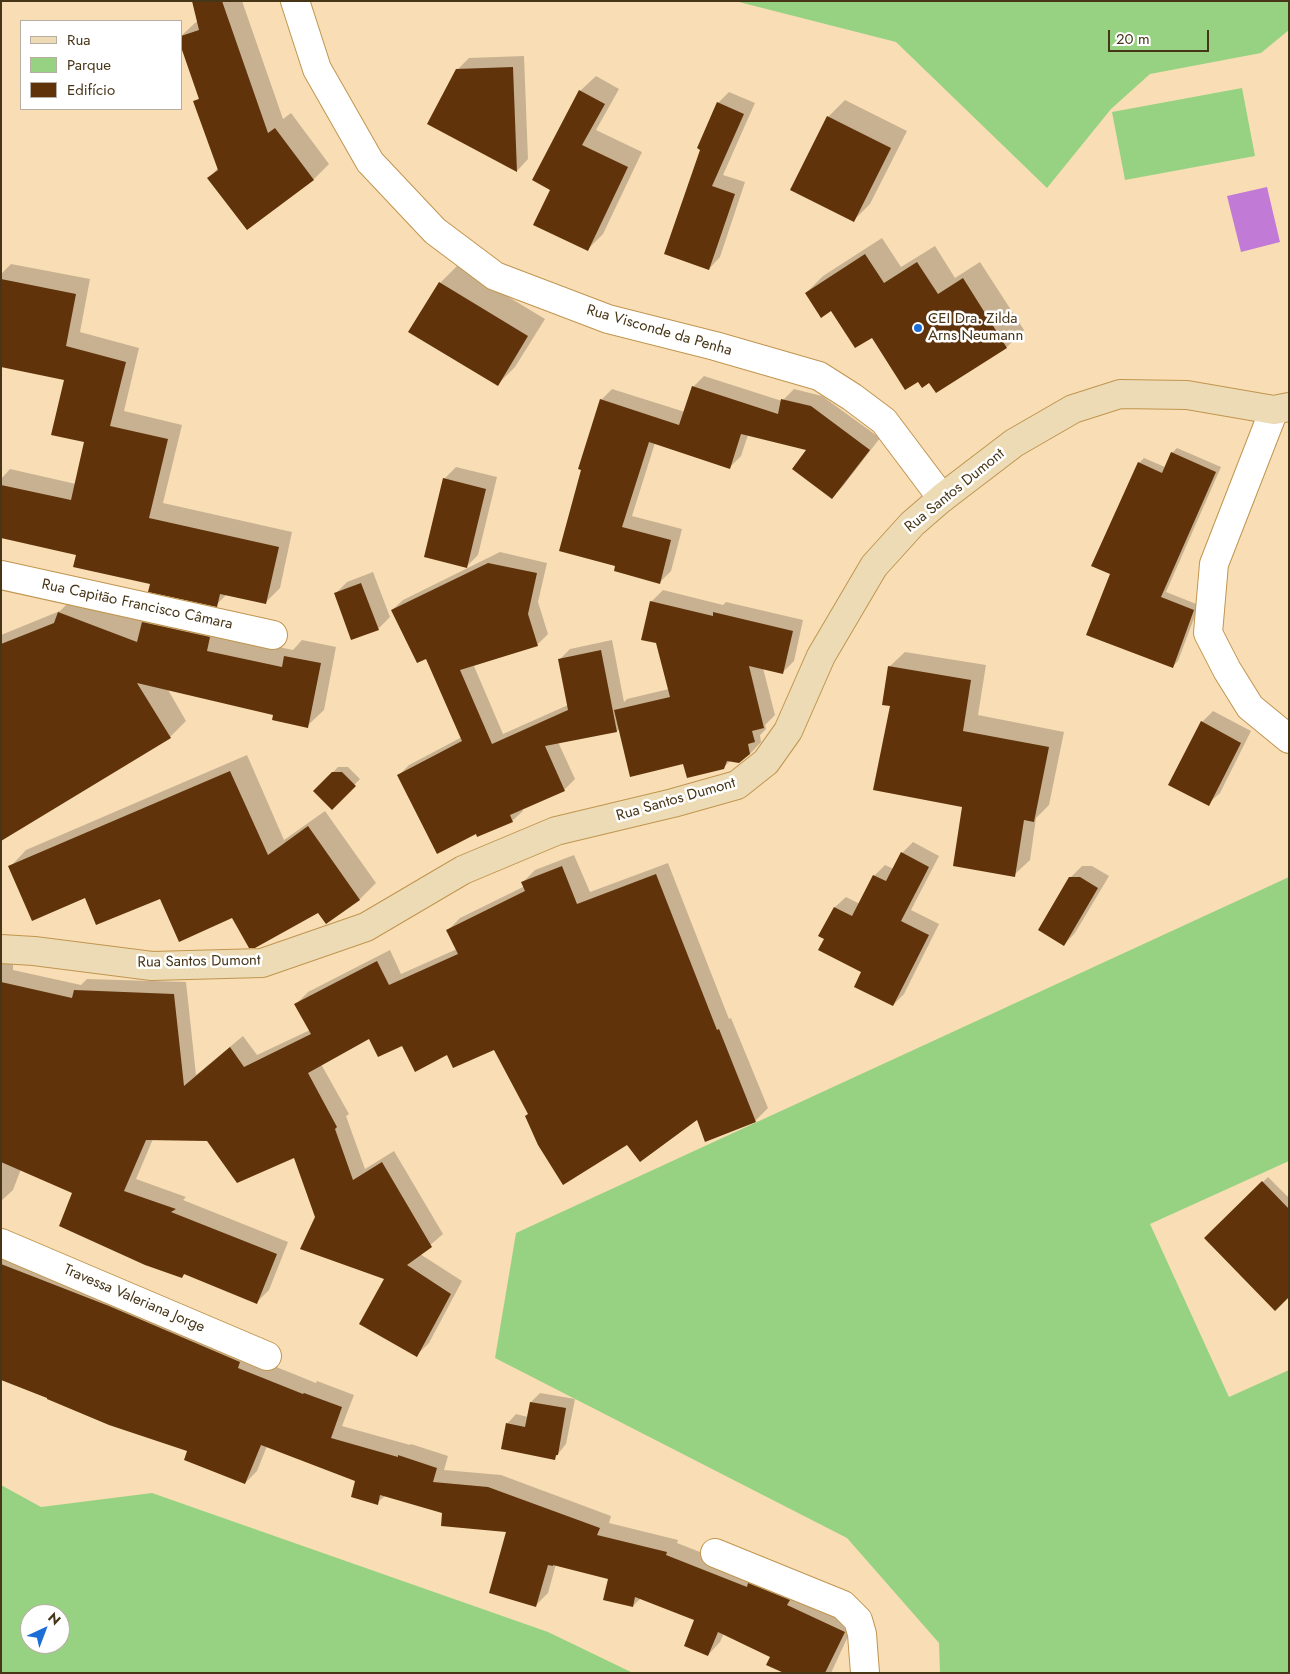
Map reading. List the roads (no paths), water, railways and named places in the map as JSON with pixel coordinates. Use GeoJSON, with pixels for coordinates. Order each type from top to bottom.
{"type":"FeatureCollection","features":[{"type":"Feature","properties":{"kind":"main road","name":"Rua Santos Dumont"},"geometry":{"type":"LineString","coordinates":[[1,949],[34,951],[152,966],[262,964],[366,926],[463,870],[556,831],[673,803],[737,785],[766,762],[788,731],[821,656],[874,566],[912,524],[942,498],[1023,438],[1073,409],[1120,394],[1186,395],[1282,409]]}},
{"type":"Feature","properties":{"kind":"street","name":"Rua Visconde da Penha"},"geometry":{"type":"LineString","coordinates":[[295,1],[317,69],[370,162],[435,231],[495,276],[608,319],[715,346],[819,376],[852,397],[884,421],[942,498]]}},
{"type":"Feature","properties":{"kind":"street"},"geometry":{"type":"LineString","coordinates":[[1282,409],[1214,564],[1208,633],[1227,670],[1250,707],[1289,739]]}},
{"type":"Feature","properties":{"kind":"street","name":"Rua Capitão Francisco Câmara"},"geometry":{"type":"LineString","coordinates":[[1,575],[273,635]]}},
{"type":"Feature","properties":{"kind":"street","name":"Travessa Valeriana Jorge"},"geometry":{"type":"LineString","coordinates":[[1,1243],[267,1356]]}},
{"type":"Feature","properties":{"kind":"street"},"geometry":{"type":"LineString","coordinates":[[715,1553],[843,1605],[858,1620],[862,1634],[865,1673]]}},
{"type":"Feature","properties":{"kind":"place","name":"CEI Dra. Zilda Arns Neumann"},"geometry":{"type":"Point","coordinates":[918,328]}}]}
